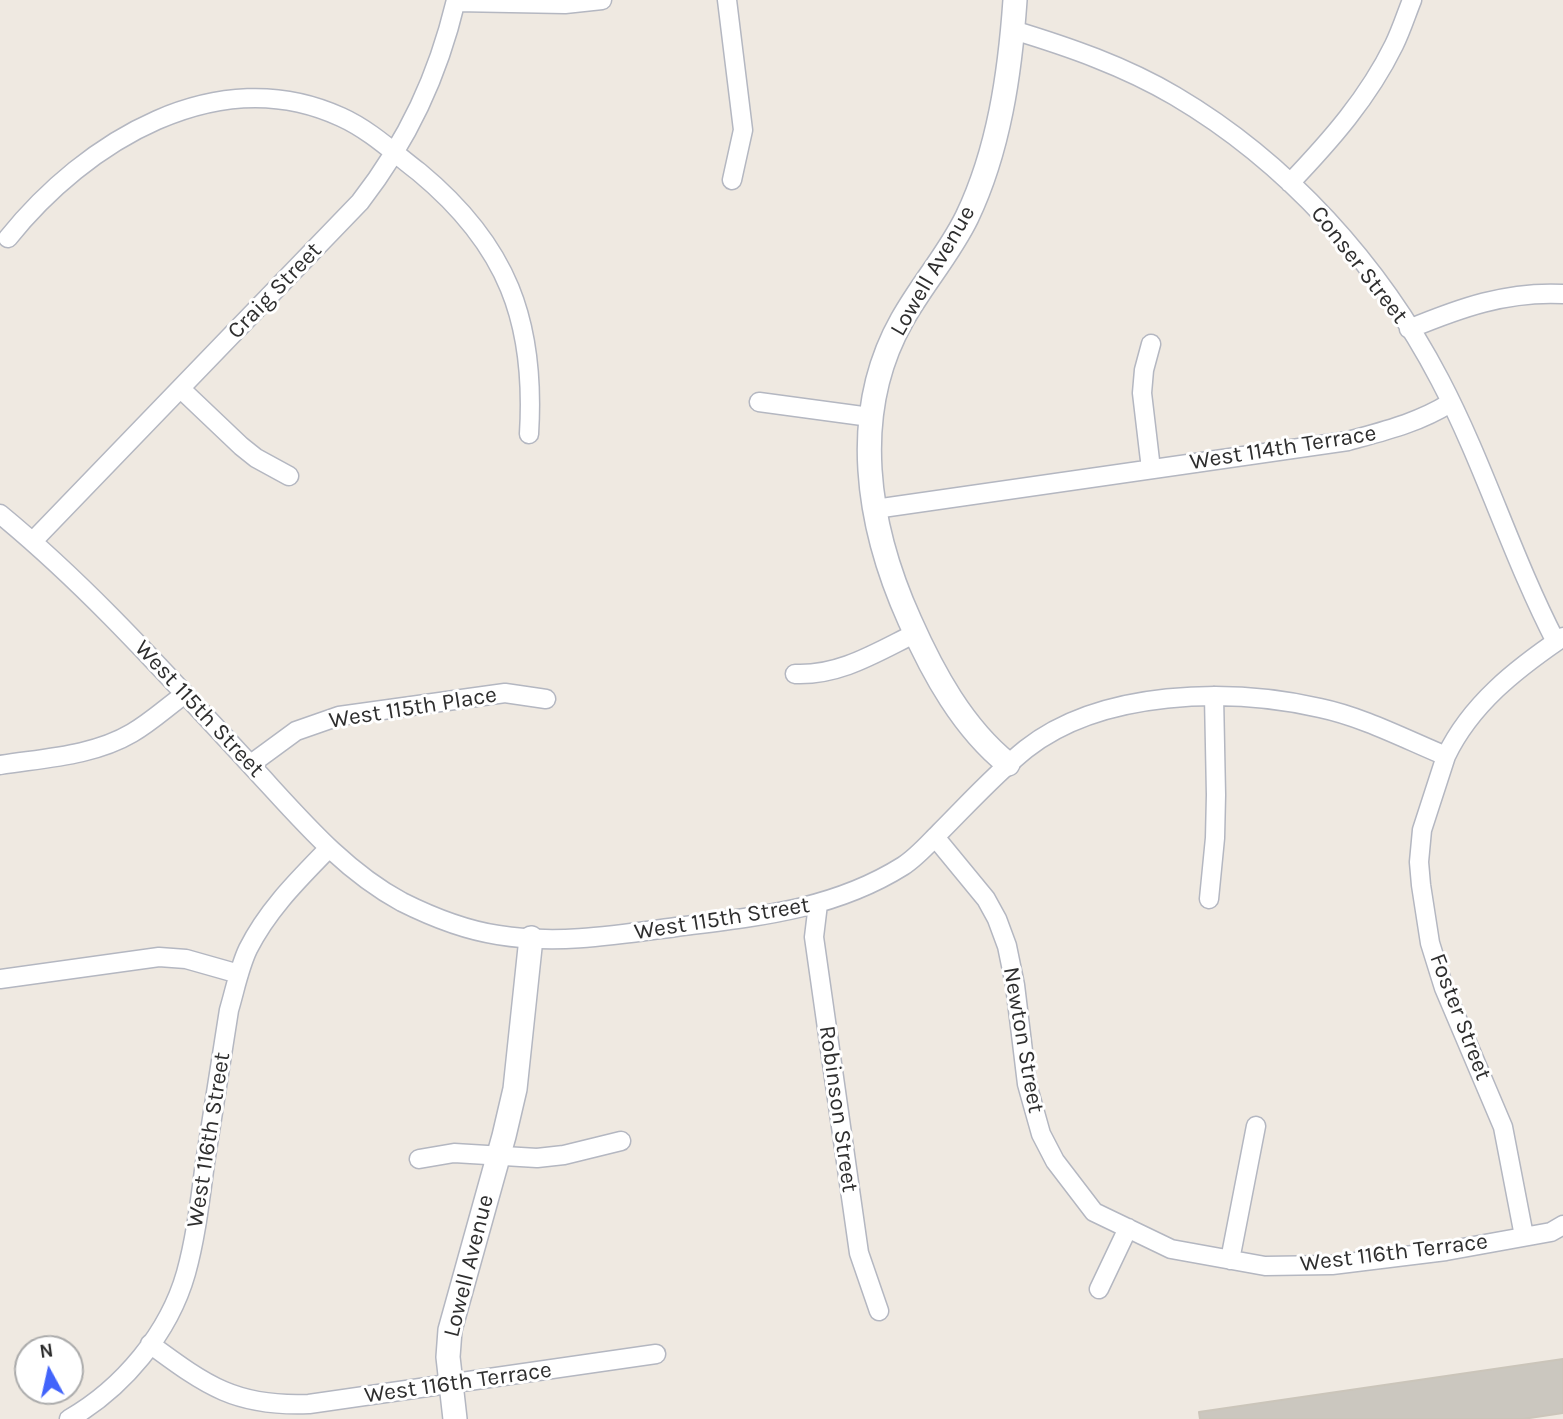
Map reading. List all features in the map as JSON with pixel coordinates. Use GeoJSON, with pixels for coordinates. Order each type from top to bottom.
{"type":"FeatureCollection","features":[{"type":"Feature","properties":{"kind":"street"},"geometry":{"type":"LineString","coordinates":[[456,1],[565,4],[602,0]]}},
{"type":"Feature","properties":{"kind":"street"},"geometry":{"type":"LineString","coordinates":[[727,0],[743,130],[732,180]]}},
{"type":"Feature","properties":{"kind":"street","name":"Lowell Avenue"},"geometry":{"type":"LineString","coordinates":[[1008,764],[989,749],[968,722],[927,657],[916,634],[890,571],[874,509],[868,467],[870,417],[877,381],[902,320],[949,251],[968,215],[999,122],[1015,0]]}},
{"type":"Feature","properties":{"kind":"street"},"geometry":{"type":"LineString","coordinates":[[1290,183],[1334,135],[1374,81],[1395,43],[1412,0]]}},
{"type":"Feature","properties":{"kind":"street","name":"Craig Street"},"geometry":{"type":"LineString","coordinates":[[33,541],[360,202],[394,152],[426,97],[443,54],[456,1]]}},
{"type":"Feature","properties":{"kind":"street","name":"Conser Street"},"geometry":{"type":"LineString","coordinates":[[1013,30],[1084,52],[1173,94],[1256,152],[1320,212],[1388,296],[1440,380],[1527,584],[1560,639]]}},
{"type":"Feature","properties":{"kind":"street"},"geometry":{"type":"LineString","coordinates":[[8,238],[48,193],[106,148],[150,123],[199,104],[250,97],[313,106],[342,117],[365,130],[394,152],[441,191],[472,222],[493,253],[522,323],[529,357],[529,434]]}},
{"type":"Feature","properties":{"kind":"street"},"geometry":{"type":"LineString","coordinates":[[1409,329],[1477,302],[1509,295],[1563,294]]}},
{"type":"Feature","properties":{"kind":"street"},"geometry":{"type":"LineString","coordinates":[[1151,344],[1144,370],[1142,393],[1151,469]]}},
{"type":"Feature","properties":{"kind":"street"},"geometry":{"type":"LineString","coordinates":[[181,389],[241,446],[256,458],[289,476]]}},
{"type":"Feature","properties":{"kind":"street"},"geometry":{"type":"LineString","coordinates":[[759,402],[870,417]]}},
{"type":"Feature","properties":{"kind":"street","name":"West 114th Terrace"},"geometry":{"type":"LineString","coordinates":[[874,509],[1348,441],[1402,427],[1431,415],[1450,403]]}},
{"type":"Feature","properties":{"kind":"street","name":"West 115th Street"},"geometry":{"type":"LineString","coordinates":[[0,514],[91,595],[330,848],[368,881],[401,901],[442,920],[480,932],[561,940],[597,938],[780,913],[818,904],[866,886],[906,864],[1031,745],[1087,715],[1132,703],[1214,696],[1270,699],[1321,708],[1357,719],[1446,756]]}},
{"type":"Feature","properties":{"kind":"street"},"geometry":{"type":"LineString","coordinates":[[795,674],[811,675],[849,666],[916,634]]}},
{"type":"Feature","properties":{"kind":"street"},"geometry":{"type":"LineString","coordinates":[[1446,756],[1456,735],[1504,680],[1560,639]]}},
{"type":"Feature","properties":{"kind":"street","name":"West 115th Place"},"geometry":{"type":"LineString","coordinates":[[251,764],[296,731],[339,716],[505,693],[545,699]]}},
{"type":"Feature","properties":{"kind":"street"},"geometry":{"type":"LineString","coordinates":[[0,765],[81,753],[103,747],[131,734],[185,694]]}},
{"type":"Feature","properties":{"kind":"street"},"geometry":{"type":"LineString","coordinates":[[1209,899],[1216,806],[1214,696]]}},
{"type":"Feature","properties":{"kind":"street","name":"Foster Street"},"geometry":{"type":"LineString","coordinates":[[1446,756],[1422,830],[1419,862],[1430,943],[1444,988],[1503,1127],[1524,1237]]}},
{"type":"Feature","properties":{"kind":"street","name":"Newton Street"},"geometry":{"type":"LineString","coordinates":[[935,837],[986,899],[1007,946],[1015,985],[1027,1084],[1041,1134],[1055,1161],[1094,1212],[1128,1228]]}},
{"type":"Feature","properties":{"kind":"street","name":"West 116th Street"},"geometry":{"type":"LineString","coordinates":[[69,1419],[107,1392],[132,1368],[164,1324],[186,1274],[229,1010],[247,950],[266,917],[290,887],[330,848]]}},
{"type":"Feature","properties":{"kind":"street","name":"Robinson Street"},"geometry":{"type":"LineString","coordinates":[[818,904],[814,937],[851,1207],[859,1253],[879,1311]]}},
{"type":"Feature","properties":{"kind":"street","name":"Lowell Avenue"},"geometry":{"type":"LineString","coordinates":[[455,1419],[448,1357],[450,1330],[515,1089],[531,938]]}},
{"type":"Feature","properties":{"kind":"street"},"geometry":{"type":"LineString","coordinates":[[0,979],[159,957],[186,959],[239,974]]}},
{"type":"Feature","properties":{"kind":"street"},"geometry":{"type":"LineString","coordinates":[[1230,1260],[1256,1126]]}},
{"type":"Feature","properties":{"kind":"street"},"geometry":{"type":"LineString","coordinates":[[419,1159],[454,1153],[551,1156],[621,1141]]}},
{"type":"Feature","properties":{"kind":"street","name":"West 116th Terrace"},"geometry":{"type":"LineString","coordinates":[[1128,1228],[1171,1249],[1265,1266],[1332,1265],[1446,1251],[1551,1232],[1563,1225]]}},
{"type":"Feature","properties":{"kind":"street"},"geometry":{"type":"LineString","coordinates":[[1099,1289],[1128,1228]]}},
{"type":"Feature","properties":{"kind":"street","name":"West 116th Terrace"},"geometry":{"type":"LineString","coordinates":[[150,1344],[208,1385],[242,1399],[271,1404],[309,1404],[656,1354]]}},
{"type":"Feature","properties":{"kind":"building"},"geometry":{"type":"Polygon","coordinates":[[[1563,1359],[1563,1413],[1523,1419],[1200,1419],[1199,1412],[1563,1359]]]}}]}
